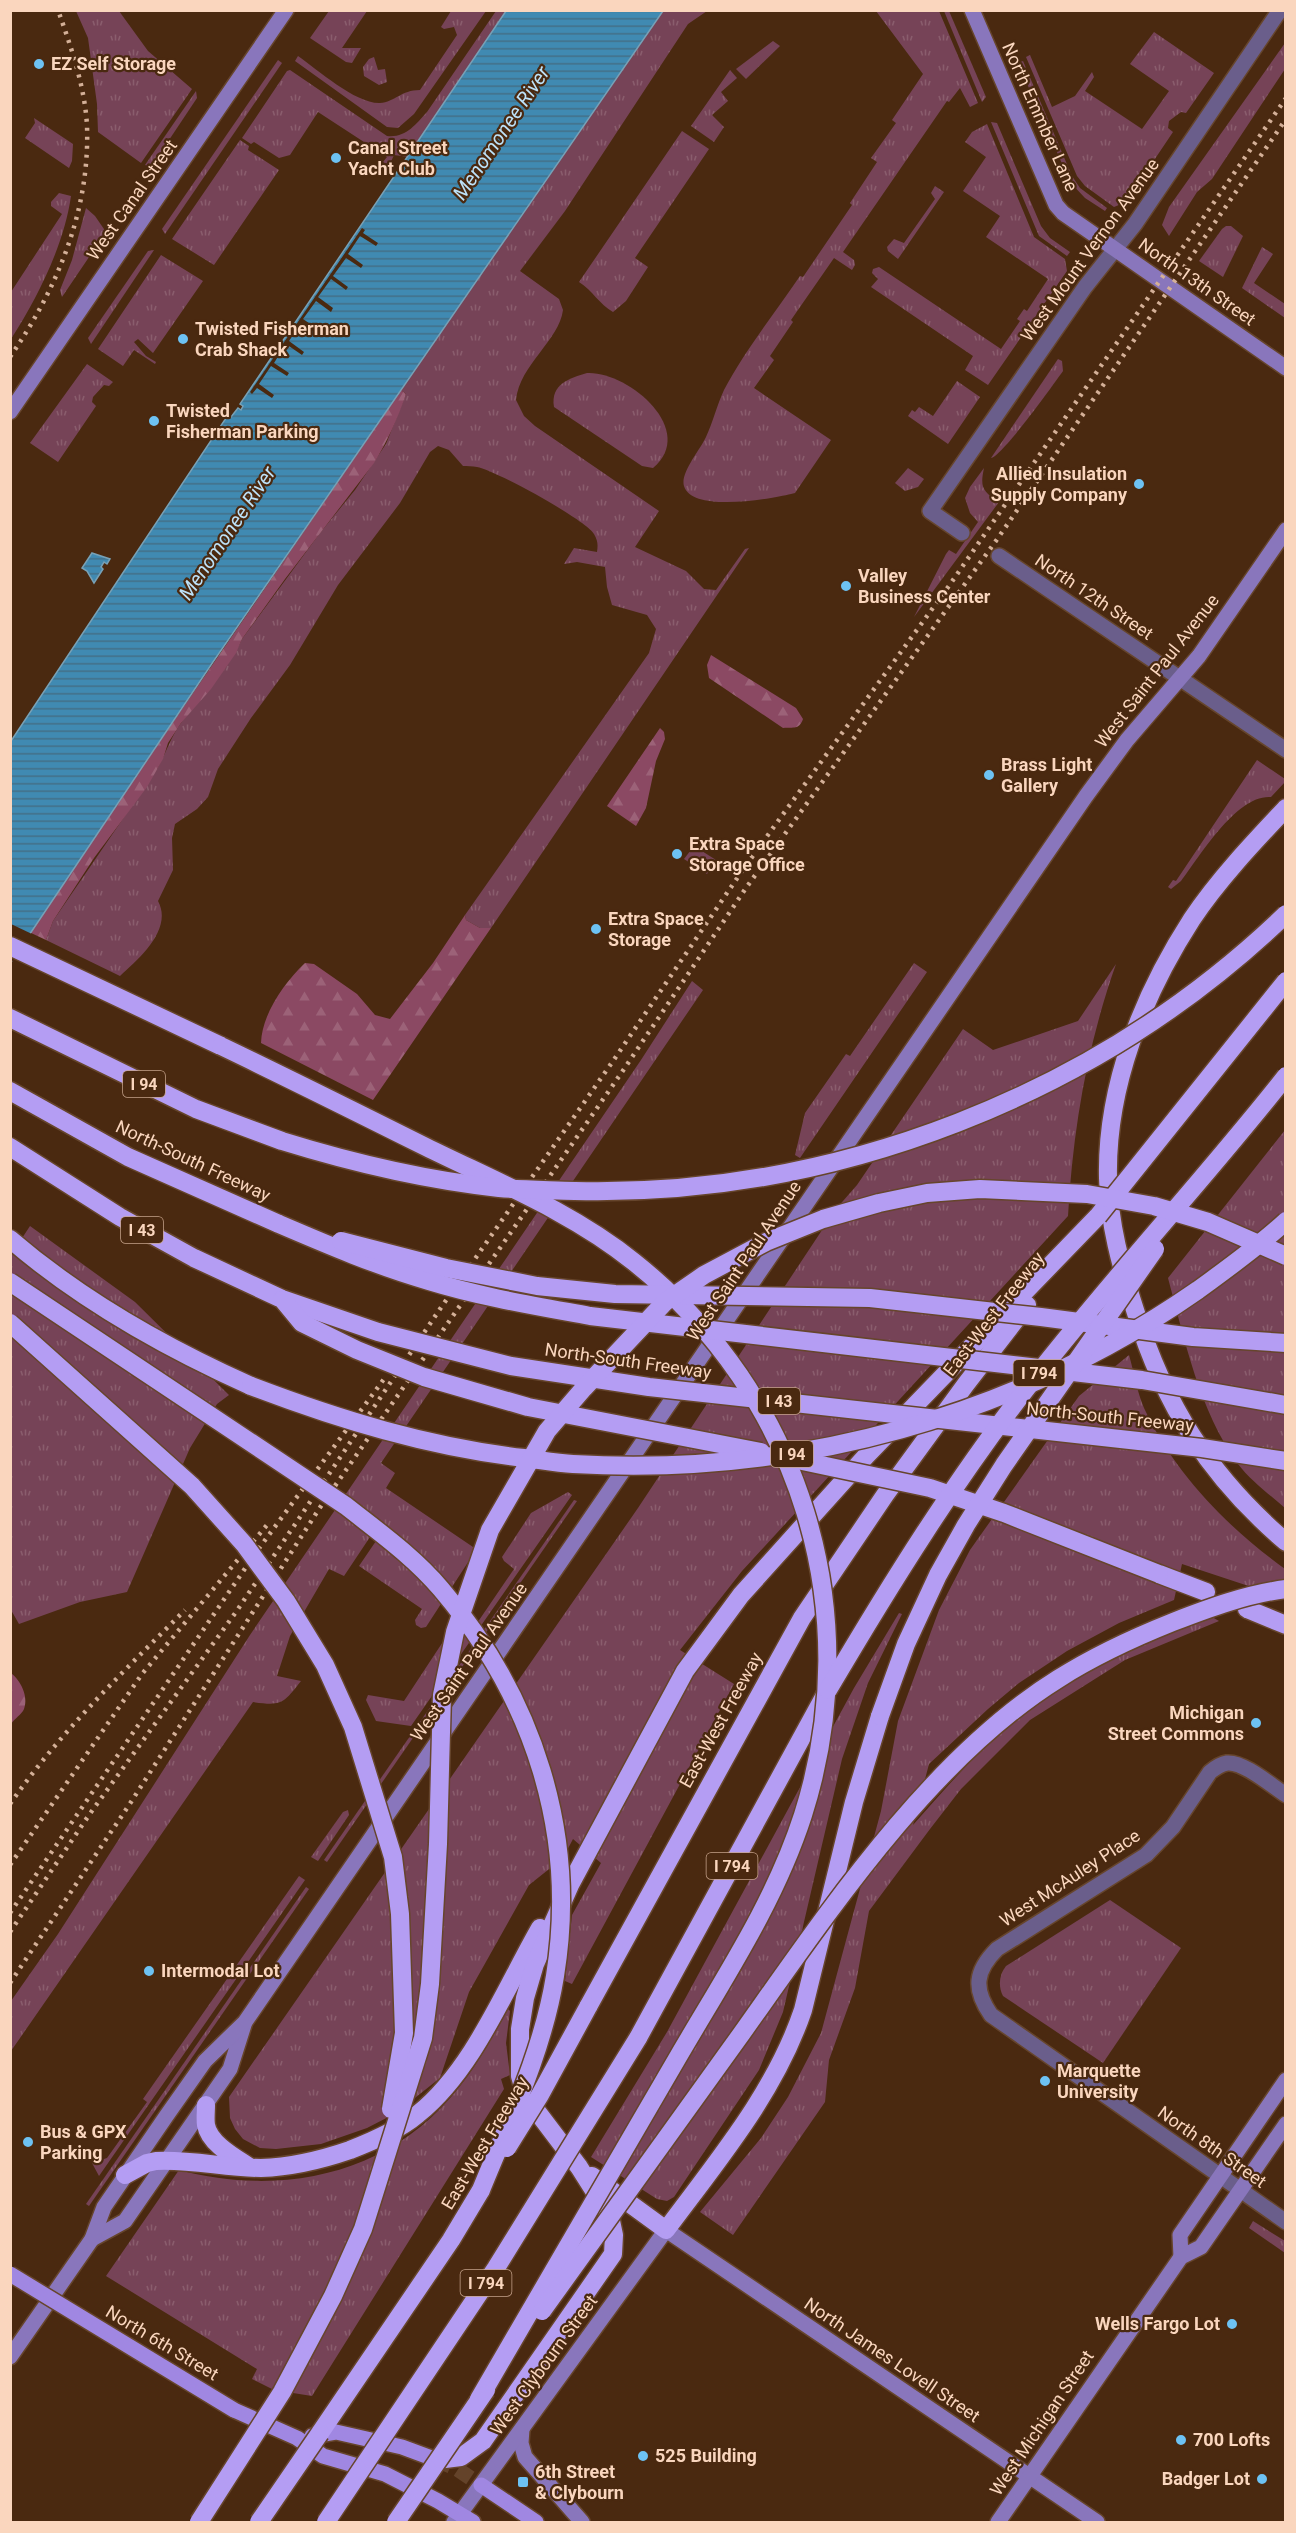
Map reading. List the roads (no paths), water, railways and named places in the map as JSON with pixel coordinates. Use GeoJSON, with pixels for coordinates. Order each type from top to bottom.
{"type":"FeatureCollection","features":[{"type":"Feature","properties":{"kind":"highway"},"geometry":{"type":"LineString","coordinates":[[1280,814],[1193,917],[1163,968],[1148,1000],[1129,1049],[1116,1095],[1109,1130],[1108,1181],[1114,1236],[1121,1268],[1146,1347],[1164,1390],[1215,1470],[1253,1514],[1286,1542]]}},
{"type":"Feature","properties":{"kind":"highway","name":"I 94"},"geometry":{"type":"LineString","coordinates":[[10,1018],[196,1109],[282,1141],[349,1161],[416,1175],[501,1188],[617,1192],[714,1185],[794,1171],[861,1155],[937,1131],[1019,1097],[1094,1059],[1161,1015],[1198,989],[1286,914]]}},
{"type":"Feature","properties":{"kind":"highway"},"geometry":{"type":"LineString","coordinates":[[10,946],[506,1185],[548,1206],[606,1242],[656,1281],[707,1331],[761,1406],[804,1503],[819,1566],[829,1648],[822,1730],[803,1816],[776,1882],[746,1942],[479,2399]]}},
{"type":"Feature","properties":{"kind":"highway","name":"East-West Freeway"},"geometry":{"type":"LineString","coordinates":[[259,2523],[445,2249],[540,2095],[774,1666],[846,1550],[929,1434],[1098,1216],[1286,981]]}},
{"type":"Feature","properties":{"kind":"highway","name":"I 794"},"geometry":{"type":"LineString","coordinates":[[326,2523],[496,2268],[638,2038],[826,1694],[860,1636],[980,1450],[1066,1339],[1286,1076]]}},
{"type":"Feature","properties":{"kind":"highway","name":"North-South Freeway"},"geometry":{"type":"LineString","coordinates":[[10,1091],[129,1157],[356,1257],[430,1281],[519,1303],[590,1316],[1142,1380],[1286,1405]]}},
{"type":"Feature","properties":{"kind":"highway"},"geometry":{"type":"LineString","coordinates":[[579,2167],[666,2230],[762,2097],[794,2038],[812,1978],[854,1802],[880,1716],[906,1644],[938,1575],[1004,1465],[1118,1302],[1249,1123]]}},
{"type":"Feature","properties":{"kind":"highway","name":"North-South Freeway"},"geometry":{"type":"LineString","coordinates":[[10,1147],[120,1217],[194,1258],[282,1299],[378,1332],[511,1366],[649,1387],[1202,1448],[1286,1461]]}},
{"type":"Feature","properties":{"kind":"highway"},"geometry":{"type":"LineString","coordinates":[[198,2523],[282,2392],[328,2306],[363,2229],[378,2185],[423,2038],[430,1984],[438,1844],[442,1695],[455,1632],[490,1530],[547,1431],[621,1347],[665,1302],[704,1275],[766,1242],[823,1219],[879,1203],[927,1193],[980,1189],[1087,1194],[1154,1206],[1208,1222],[1286,1256]]}},
{"type":"Feature","properties":{"kind":"highway"},"geometry":{"type":"LineString","coordinates":[[437,2460],[461,2457],[483,2441],[613,2254],[614,2235],[610,2216],[579,2167],[526,2097],[518,2061],[525,1998],[542,1946],[570,1885],[694,1656],[741,1594],[866,1456],[1098,1216]]}},
{"type":"Feature","properties":{"kind":"highway","name":"I 94"},"geometry":{"type":"LineString","coordinates":[[10,1239],[106,1308],[188,1355],[251,1386],[337,1418],[390,1434],[491,1455],[571,1464],[650,1465],[703,1463],[794,1454],[889,1433],[988,1402],[1094,1353],[1151,1321],[1236,1263],[1286,1221]]}},
{"type":"Feature","properties":{"kind":"highway"},"geometry":{"type":"LineString","coordinates":[[279,1224],[446,1268],[537,1286],[615,1293],[870,1298],[1193,1337],[1286,1343]]}},
{"type":"Feature","properties":{"kind":"highway"},"geometry":{"type":"LineString","coordinates":[[10,1282],[346,1506],[398,1546],[441,1589],[483,1647],[519,1708],[537,1752],[551,1804],[561,1889],[559,1939],[555,1977],[538,2048],[481,2190]]}},
{"type":"Feature","properties":{"kind":"highway"},"geometry":{"type":"LineString","coordinates":[[282,1299],[302,1323],[357,1350],[463,1390],[528,1407],[698,1439],[930,1488],[1004,1513],[1206,1592]]}},
{"type":"Feature","properties":{"kind":"highway"},"geometry":{"type":"LineString","coordinates":[[10,1323],[192,1486],[242,1542],[286,1601],[319,1656],[353,1727],[393,1857],[400,1923],[404,2033],[378,2185]]}},
{"type":"Feature","properties":{"kind":"highway"},"geometry":{"type":"LineString","coordinates":[[396,2523],[479,2399],[806,1944],[894,1830],[980,1738],[1057,1679],[1147,1632],[1207,1609],[1264,1592],[1286,1589]]}},
{"type":"Feature","properties":{"kind":"highway"},"geometry":{"type":"LineString","coordinates":[[1248,1609],[1286,1625]]}},
{"type":"Feature","properties":{"kind":"highway"},"geometry":{"type":"LineString","coordinates":[[125,2175],[147,2163],[167,2160],[260,2168],[294,2164],[336,2154],[377,2139],[418,2114],[452,2079],[483,2031],[546,1918],[570,1885]]}},
{"type":"Feature","properties":{"kind":"highway"},"geometry":{"type":"LineString","coordinates":[[206,2105],[206,2126],[210,2133],[231,2155],[248,2166]]}},
{"type":"Feature","properties":{"kind":"main road","name":"North 6th Street"},"geometry":{"type":"LineString","coordinates":[[10,2274],[234,2410],[297,2438],[323,2456],[385,2474],[462,2520]]}},
{"type":"Feature","properties":{"kind":"main road"},"geometry":{"type":"LineString","coordinates":[[297,2438],[336,2432],[402,2446],[437,2460]]}},
{"type":"Feature","properties":{"kind":"main road"},"geometry":{"type":"LineString","coordinates":[[481,2485],[536,2523]]}},
{"type":"Feature","properties":{"kind":"street","name":"West Canal Street"},"geometry":{"type":"LineString","coordinates":[[10,412],[286,10]]}},
{"type":"Feature","properties":{"kind":"street","name":"North Emmber Lane"},"geometry":{"type":"LineString","coordinates":[[972,10],[1056,205],[1069,219],[1115,249]]}},
{"type":"Feature","properties":{"kind":"street","name":"West Mount Vernon Avenue"},"geometry":{"type":"LineString","coordinates":[[962,533],[930,511],[1085,287],[1134,224],[1280,10]]}},
{"type":"Feature","properties":{"kind":"street","name":"North 13th Street"},"geometry":{"type":"LineString","coordinates":[[1115,249],[1286,368]]}},
{"type":"Feature","properties":{"kind":"street","name":"West Saint Paul Avenue"},"geometry":{"type":"LineString","coordinates":[[10,2357],[92,2239],[104,2207],[125,2175],[205,2061],[244,2022],[1086,796],[1127,740],[1199,656],[1286,530]]}},
{"type":"Feature","properties":{"kind":"street","name":"North 12th Street"},"geometry":{"type":"LineString","coordinates":[[999,556],[1286,750]]}},
{"type":"Feature","properties":{"kind":"street","name":"West McAuley Place"},"geometry":{"type":"LineString","coordinates":[[979,1992],[979,1980],[984,1962],[997,1949],[1146,1855],[1173,1827],[1210,1772],[1217,1767],[1227,1763],[1247,1769],[1286,1795]]}},
{"type":"Feature","properties":{"kind":"street","name":"North 8th Street"},"geometry":{"type":"LineString","coordinates":[[979,1992],[982,2002],[992,2015],[1286,2222]]}},
{"type":"Feature","properties":{"kind":"street","name":"West Saint Paul Avenue"},"geometry":{"type":"LineString","coordinates":[[92,2239],[125,2221],[230,2069],[244,2022]]}},
{"type":"Feature","properties":{"kind":"street","name":"West Michigan Street"},"geometry":{"type":"LineString","coordinates":[[1181,2257],[1180,2235],[1286,2080]]}},
{"type":"Feature","properties":{"kind":"street","name":"West Michigan Street"},"geometry":{"type":"LineString","coordinates":[[998,2523],[1181,2257],[1201,2247],[1286,2124]]}},
{"type":"Feature","properties":{"kind":"street","name":"West Clybourn Street"},"geometry":{"type":"LineString","coordinates":[[462,2520],[481,2485],[666,2230]]}},
{"type":"Feature","properties":{"kind":"street","name":"North James Lovell Street"},"geometry":{"type":"LineString","coordinates":[[666,2230],[1097,2523]]}},
{"type":"Feature","properties":{"kind":"street"},"geometry":{"type":"LineString","coordinates":[[522,2429],[521,2443],[525,2457],[582,2523]]}},
{"type":"Feature","properties":{"kind":"water","name":"Menomonee River"},"geometry":{"type":"Polygon","coordinates":[[[506,11],[663,11],[213,662],[11,962],[11,741],[228,415],[231,417],[238,408],[241,410],[243,406],[240,404],[506,11]]]}},
{"type":"Feature","properties":{"kind":"water"},"geometry":{"type":"Polygon","coordinates":[[[92,553],[110,559],[107,564],[104,562],[101,567],[103,569],[94,583],[87,571],[82,568],[92,553]]]}},
{"type":"Feature","properties":{"kind":"tunnel"},"geometry":{"type":"LineString","coordinates":[[437,2460],[457,2469],[481,2485]]}},
{"type":"Feature","properties":{"kind":"railway"},"geometry":{"type":"LineString","coordinates":[[10,357],[27,331],[56,276],[76,219],[83,188],[86,158],[86,111],[77,67],[58,10]]}},
{"type":"Feature","properties":{"kind":"railway"},"geometry":{"type":"LineString","coordinates":[[10,1932],[89,1815],[236,1612],[440,1309],[744,868],[951,583],[1286,98]]}},
{"type":"Feature","properties":{"kind":"railway"},"geometry":{"type":"LineString","coordinates":[[10,1983],[131,1802],[319,1509],[622,1072],[746,888],[998,538],[1286,119]]}},
{"type":"Feature","properties":{"kind":"railway"},"geometry":{"type":"LineString","coordinates":[[10,1913],[257,1551],[384,1379]]}},
{"type":"Feature","properties":{"kind":"railway"},"geometry":{"type":"LineString","coordinates":[[10,1865],[142,1674],[267,1525]]}},
{"type":"Feature","properties":{"kind":"railway"},"geometry":{"type":"LineString","coordinates":[[10,1804],[71,1727],[185,1610]]}},
{"type":"Feature","properties":{"kind":"place","name":"EZ Self Storage"},"geometry":{"type":"Point","coordinates":[39,64]}},
{"type":"Feature","properties":{"kind":"place","name":"Canal Street Yacht Club"},"geometry":{"type":"Point","coordinates":[336,158]}},
{"type":"Feature","properties":{"kind":"place","name":"Twisted Fisherman Crab Shack"},"geometry":{"type":"Point","coordinates":[183,339]}},
{"type":"Feature","properties":{"kind":"place","name":"Twisted Fisherman Parking"},"geometry":{"type":"Point","coordinates":[154,421]}},
{"type":"Feature","properties":{"kind":"place","name":"Allied Insulation Supply Company"},"geometry":{"type":"Point","coordinates":[1139,484]}},
{"type":"Feature","properties":{"kind":"place","name":"Valley Business Center"},"geometry":{"type":"Point","coordinates":[846,586]}},
{"type":"Feature","properties":{"kind":"place","name":"Brass Light Gallery"},"geometry":{"type":"Point","coordinates":[989,775]}},
{"type":"Feature","properties":{"kind":"place","name":"Extra Space Storage Office"},"geometry":{"type":"Point","coordinates":[677,854]}},
{"type":"Feature","properties":{"kind":"place","name":"Extra Space Storage"},"geometry":{"type":"Point","coordinates":[596,929]}},
{"type":"Feature","properties":{"kind":"place","name":"Michigan Street Commons"},"geometry":{"type":"Point","coordinates":[1256,1723]}},
{"type":"Feature","properties":{"kind":"place","name":"Intermodal Lot"},"geometry":{"type":"Point","coordinates":[149,1971]}},
{"type":"Feature","properties":{"kind":"place","name":"Marquette University"},"geometry":{"type":"Point","coordinates":[1045,2081]}},
{"type":"Feature","properties":{"kind":"place","name":"Bus & GPX Parking"},"geometry":{"type":"Point","coordinates":[28,2142]}},
{"type":"Feature","properties":{"kind":"place","name":"Wells Fargo Lot"},"geometry":{"type":"Point","coordinates":[1232,2324]}},
{"type":"Feature","properties":{"kind":"place","name":"700 Lofts"},"geometry":{"type":"Point","coordinates":[1181,2440]}},
{"type":"Feature","properties":{"kind":"place","name":"525 Building"},"geometry":{"type":"Point","coordinates":[643,2456]}},
{"type":"Feature","properties":{"kind":"place","name":"Badger Lot"},"geometry":{"type":"Point","coordinates":[1262,2479]}},
{"type":"Feature","properties":{"kind":"place","name":"6th Street & Clybourn"},"geometry":{"type":"Point","coordinates":[523,2482]}}]}
